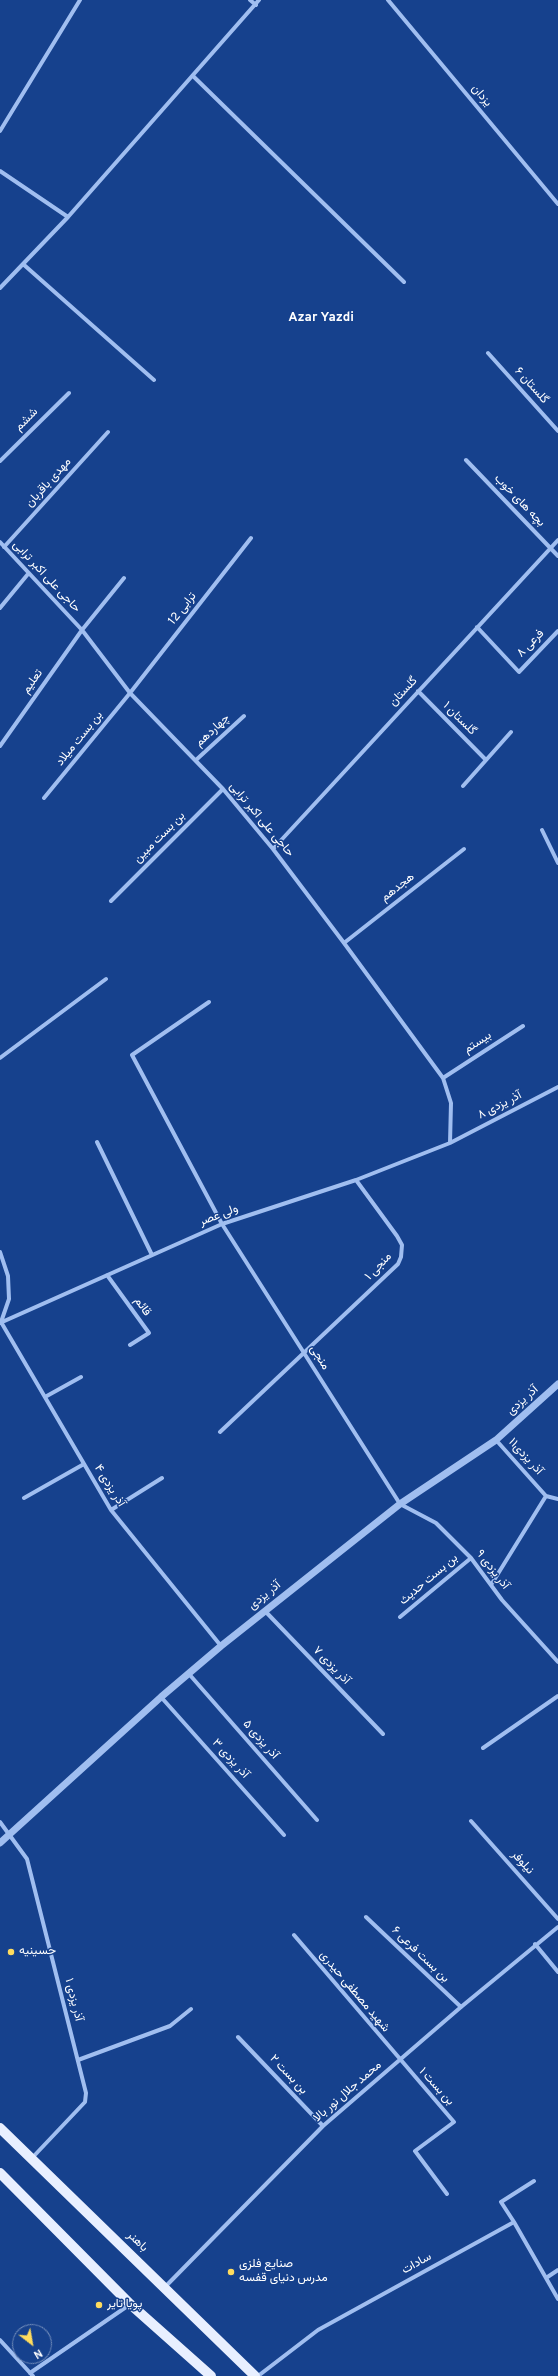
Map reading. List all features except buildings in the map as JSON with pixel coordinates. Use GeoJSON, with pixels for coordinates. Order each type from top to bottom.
{"type":"FeatureCollection","features":[{"type":"Feature","properties":{"kind":"main road","name":"باهنر"},"geometry":{"type":"LineString","coordinates":[[0,2128],[256,2376]]}},
{"type":"Feature","properties":{"kind":"main road"},"geometry":{"type":"LineString","coordinates":[[0,2173],[130,2304],[211,2376]]}},
{"type":"Feature","properties":{"kind":"street"},"geometry":{"type":"LineString","coordinates":[[0,131],[80,0]]}},
{"type":"Feature","properties":{"kind":"street"},"geometry":{"type":"LineString","coordinates":[[250,0],[256,5]]}},
{"type":"Feature","properties":{"kind":"street"},"geometry":{"type":"LineString","coordinates":[[0,288],[68,217],[259,0]]}},
{"type":"Feature","properties":{"kind":"street","name":"یزدان"},"geometry":{"type":"LineString","coordinates":[[388,0],[558,204]]}},
{"type":"Feature","properties":{"kind":"street"},"geometry":{"type":"LineString","coordinates":[[193,76],[404,282]]}},
{"type":"Feature","properties":{"kind":"street"},"geometry":{"type":"LineString","coordinates":[[0,171],[68,217]]}},
{"type":"Feature","properties":{"kind":"street"},"geometry":{"type":"LineString","coordinates":[[23,264],[154,380]]}},
{"type":"Feature","properties":{"kind":"street","name":"گلستان ۶"},"geometry":{"type":"LineString","coordinates":[[488,353],[558,432]]}},
{"type":"Feature","properties":{"kind":"street","name":"ششم"},"geometry":{"type":"LineString","coordinates":[[0,461],[69,393]]}},
{"type":"Feature","properties":{"kind":"street","name":"مهدی باقربان"},"geometry":{"type":"LineString","coordinates":[[4,547],[108,432]]}},
{"type":"Feature","properties":{"kind":"street","name":"بچه های خوب"},"geometry":{"type":"LineString","coordinates":[[466,460],[558,556]]}},
{"type":"Feature","properties":{"kind":"street","name":"ترابی 12"},"geometry":{"type":"LineString","coordinates":[[130,693],[251,538]]}},
{"type":"Feature","properties":{"kind":"street","name":"گلستان"},"geometry":{"type":"LineString","coordinates":[[273,849],[558,540]]}},
{"type":"Feature","properties":{"kind":"street","name":"حاجی علی اکبر ترابی"},"geometry":{"type":"LineString","coordinates":[[0,542],[28,574],[82,630],[130,693],[196,760],[222,789],[273,849],[344,943],[443,1078],[451,1103],[450,1143]]}},
{"type":"Feature","properties":{"kind":"street"},"geometry":{"type":"LineString","coordinates":[[0,608],[28,574]]}},
{"type":"Feature","properties":{"kind":"street","name":"تعلیم"},"geometry":{"type":"LineString","coordinates":[[0,746],[82,630],[124,578]]}},
{"type":"Feature","properties":{"kind":"street","name":"فرعی ۸"},"geometry":{"type":"LineString","coordinates":[[477,627],[519,672],[558,631]]}},
{"type":"Feature","properties":{"kind":"street","name":"گلستان ۱"},"geometry":{"type":"LineString","coordinates":[[418,691],[486,760]]}},
{"type":"Feature","properties":{"kind":"street","name":"بن بست میلاد"},"geometry":{"type":"LineString","coordinates":[[44,798],[130,693]]}},
{"type":"Feature","properties":{"kind":"street","name":"چهاردهم"},"geometry":{"type":"LineString","coordinates":[[196,760],[244,716]]}},
{"type":"Feature","properties":{"kind":"street"},"geometry":{"type":"LineString","coordinates":[[462,786],[511,732]]}},
{"type":"Feature","properties":{"kind":"street","name":"بن بست مبین"},"geometry":{"type":"LineString","coordinates":[[111,901],[222,789]]}},
{"type":"Feature","properties":{"kind":"street"},"geometry":{"type":"LineString","coordinates":[[542,830],[558,863]]}},
{"type":"Feature","properties":{"kind":"street","name":"هجدهم"},"geometry":{"type":"LineString","coordinates":[[344,943],[464,849]]}},
{"type":"Feature","properties":{"kind":"street"},"geometry":{"type":"LineString","coordinates":[[0,1058],[106,979]]}},
{"type":"Feature","properties":{"kind":"street","name":"منجی"},"geometry":{"type":"LineString","coordinates":[[209,1002],[132,1055],[222,1224],[400,1504]]}},
{"type":"Feature","properties":{"kind":"street","name":"بیستم"},"geometry":{"type":"LineString","coordinates":[[443,1078],[523,1026]]}},
{"type":"Feature","properties":{"kind":"street","name":"۸ آذر یزدی"},"geometry":{"type":"LineString","coordinates":[[450,1143],[558,1087]]}},
{"type":"Feature","properties":{"kind":"street"},"geometry":{"type":"LineString","coordinates":[[98,1142],[152,1255]]}},
{"type":"Feature","properties":{"kind":"street","name":"ولی عصر"},"geometry":{"type":"LineString","coordinates":[[1,1322],[222,1224],[356,1180],[450,1143]]}},
{"type":"Feature","properties":{"kind":"street","name":"منجی ۱"},"geometry":{"type":"LineString","coordinates":[[304,1354],[398,1264],[402,1257],[402,1245],[397,1236],[356,1180]]}},
{"type":"Feature","properties":{"kind":"street"},"geometry":{"type":"LineString","coordinates":[[0,1252],[8,1276],[9,1298],[1,1322]]}},
{"type":"Feature","properties":{"kind":"street","name":"قائم"},"geometry":{"type":"LineString","coordinates":[[108,1275],[148,1333],[130,1345]]}},
{"type":"Feature","properties":{"kind":"street","name":"۴ آذر یزدی"},"geometry":{"type":"LineString","coordinates":[[1,1322],[111,1510],[222,1646]]}},
{"type":"Feature","properties":{"kind":"street"},"geometry":{"type":"LineString","coordinates":[[220,1432],[304,1354]]}},
{"type":"Feature","properties":{"kind":"street"},"geometry":{"type":"LineString","coordinates":[[45,1397],[81,1377]]}},
{"type":"Feature","properties":{"kind":"street","name":"آذر یزدی"},"geometry":{"type":"LineString","coordinates":[[0,1843],[8,1833],[161,1697],[222,1646],[400,1504],[496,1440],[558,1384]]}},
{"type":"Feature","properties":{"kind":"street","name":"آذر یزدی۱۱"},"geometry":{"type":"LineString","coordinates":[[496,1440],[546,1496]]}},
{"type":"Feature","properties":{"kind":"street"},"geometry":{"type":"LineString","coordinates":[[24,1498],[84,1464]]}},
{"type":"Feature","properties":{"kind":"street"},"geometry":{"type":"LineString","coordinates":[[111,1510],[162,1478]]}},
{"type":"Feature","properties":{"kind":"street"},"geometry":{"type":"LineString","coordinates":[[491,1585],[546,1496],[558,1499]]}},
{"type":"Feature","properties":{"kind":"street","name":"آذر یزدی ۹"},"geometry":{"type":"LineString","coordinates":[[400,1504],[436,1523],[471,1558],[491,1585],[558,1662]]}},
{"type":"Feature","properties":{"kind":"street","name":"بن بست حدیث"},"geometry":{"type":"LineString","coordinates":[[400,1617],[471,1558]]}},
{"type":"Feature","properties":{"kind":"street","name":"آذر یزدی ۷"},"geometry":{"type":"LineString","coordinates":[[265,1611],[383,1734]]}},
{"type":"Feature","properties":{"kind":"street","name":"آذر یزدی ۵"},"geometry":{"type":"LineString","coordinates":[[189,1674],[317,1820]]}},
{"type":"Feature","properties":{"kind":"street"},"geometry":{"type":"LineString","coordinates":[[483,1748],[558,1696]]}},
{"type":"Feature","properties":{"kind":"street","name":"آذر یزدی ۳"},"geometry":{"type":"LineString","coordinates":[[161,1697],[284,1835]]}},
{"type":"Feature","properties":{"kind":"street","name":"نیلوفر"},"geometry":{"type":"LineString","coordinates":[[471,1821],[558,1919]]}},
{"type":"Feature","properties":{"kind":"street","name":"آذر یزدی ۱"},"geometry":{"type":"LineString","coordinates":[[0,1822],[27,1859],[86,2093],[85,2102],[32,2158]]}},
{"type":"Feature","properties":{"kind":"street","name":"بن بست فرعی ۶"},"geometry":{"type":"LineString","coordinates":[[366,1917],[461,2007]]}},
{"type":"Feature","properties":{"kind":"street","name":"محمد جلال نور بالا"},"geometry":{"type":"LineString","coordinates":[[164,2287],[323,2126],[535,1944],[558,1927]]}},
{"type":"Feature","properties":{"kind":"street","name":"شهید مصطفی حیدری"},"geometry":{"type":"LineString","coordinates":[[294,1935],[399,2061]]}},
{"type":"Feature","properties":{"kind":"street"},"geometry":{"type":"LineString","coordinates":[[535,1944],[558,1972]]}},
{"type":"Feature","properties":{"kind":"street"},"geometry":{"type":"LineString","coordinates":[[78,2060],[164,2028],[191,2009]]}},
{"type":"Feature","properties":{"kind":"street","name":"بن بست ۲"},"geometry":{"type":"LineString","coordinates":[[238,2037],[323,2126]]}},
{"type":"Feature","properties":{"kind":"street","name":"بن بست ۱"},"geometry":{"type":"LineString","coordinates":[[399,2061],[454,2122],[415,2151],[447,2194]]}},
{"type":"Feature","properties":{"kind":"street"},"geometry":{"type":"LineString","coordinates":[[534,2181],[501,2202],[558,2299]]}},
{"type":"Feature","properties":{"kind":"street","name":"سادات"},"geometry":{"type":"LineString","coordinates":[[256,2376],[318,2330],[514,2222]]}},
{"type":"Feature","properties":{"kind":"street"},"geometry":{"type":"LineString","coordinates":[[546,2278],[558,2270]]}},
{"type":"Feature","properties":{"kind":"street"},"geometry":{"type":"LineString","coordinates":[[0,2340],[32,2374],[130,2304]]}},
{"type":"Feature","properties":{"kind":"place","name":"حسینیه"},"geometry":{"type":"Point","coordinates":[11,1952]}},
{"type":"Feature","properties":{"kind":"place","name":"صنایع فلزی مدرس دنیای قفسه"},"geometry":{"type":"Point","coordinates":[231,2272]}},
{"type":"Feature","properties":{"kind":"place","name":"پویا تایر"},"geometry":{"type":"Point","coordinates":[99,2305]}},
{"type":"Feature","properties":{"kind":"district","name":"Azar Yazdi"},"geometry":{"type":"Point","coordinates":[321,318]}}]}
